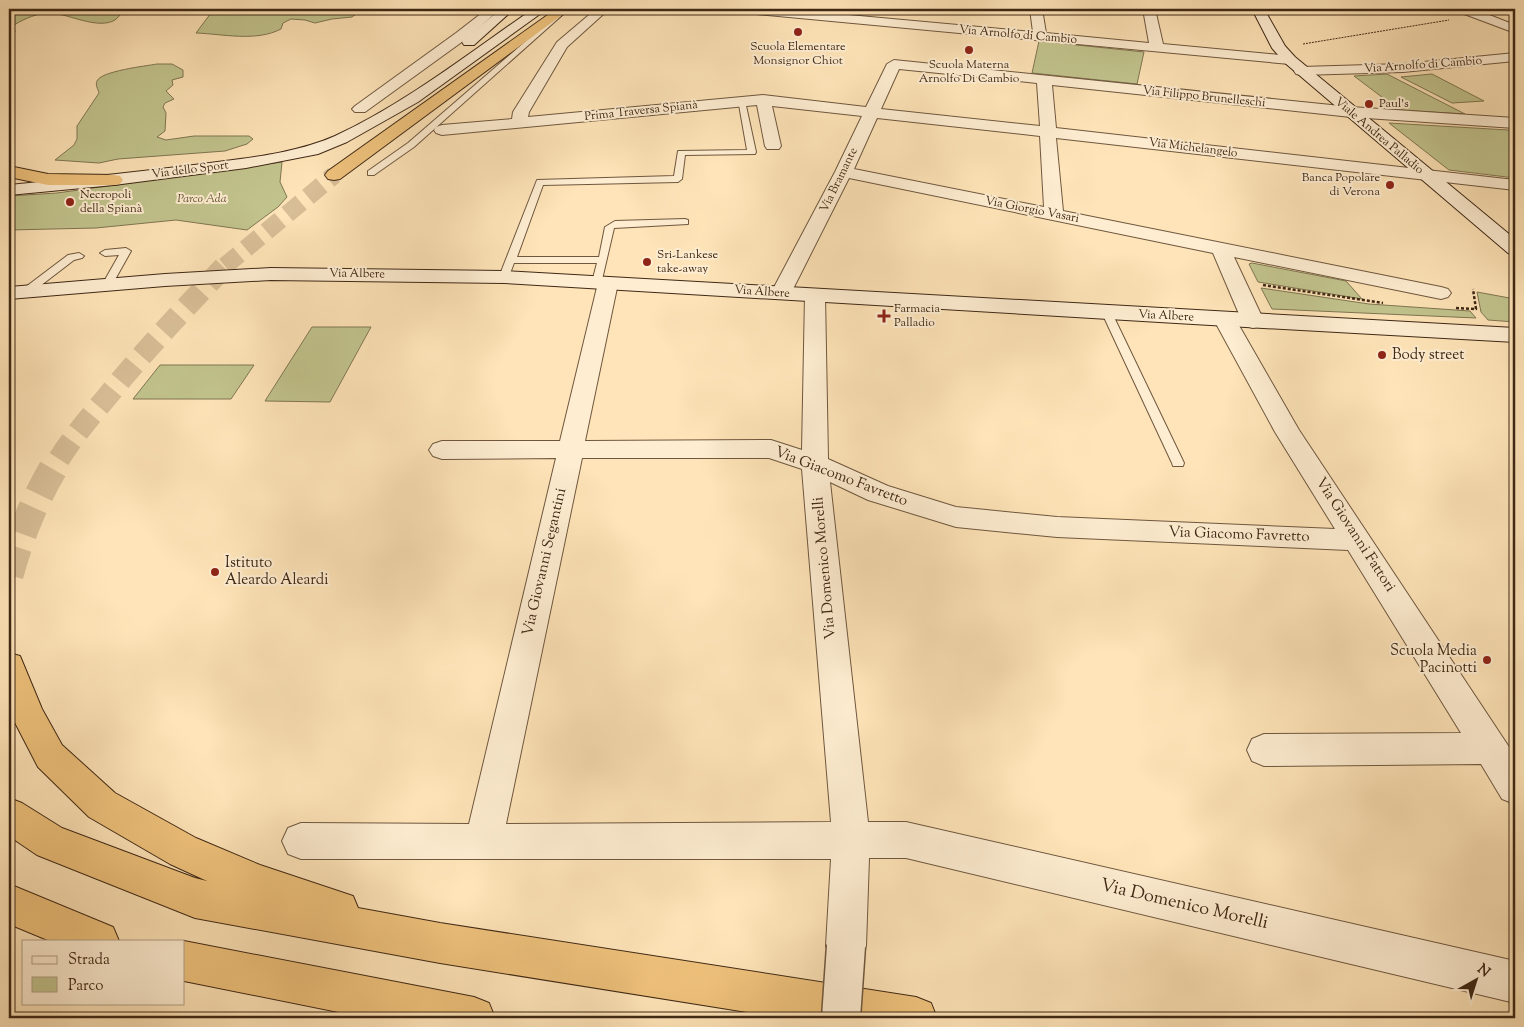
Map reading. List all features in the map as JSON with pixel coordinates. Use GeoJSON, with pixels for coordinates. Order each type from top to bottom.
{"type":"FeatureCollection","features":[{"type":"Feature","properties":{"kind":"highway"},"geometry":{"type":"LineString","coordinates":[[490,61],[553,9]]}},
{"type":"Feature","properties":{"kind":"highway"},"geometry":{"type":"LineString","coordinates":[[334,175],[490,61],[565,9]]}},
{"type":"Feature","properties":{"kind":"highway"},"geometry":{"type":"LineString","coordinates":[[9,170],[37,178],[58,181],[114,180]]}},
{"type":"Feature","properties":{"kind":"highway"},"geometry":{"type":"LineString","coordinates":[[9,666],[27,715],[50,756],[102,805],[183,851],[259,884],[440,943]]}},
{"type":"Feature","properties":{"kind":"highway"},"geometry":{"type":"LineString","coordinates":[[9,815],[50,842],[195,898],[440,943],[916,1018]]}},
{"type":"Feature","properties":{"kind":"highway"},"geometry":{"type":"LineString","coordinates":[[9,904],[97,940]]}},
{"type":"Feature","properties":{"kind":"highway"},"geometry":{"type":"LineString","coordinates":[[185,961],[474,1018]]}},
{"type":"Feature","properties":{"kind":"street"},"geometry":{"type":"LineString","coordinates":[[360,109],[423,65],[494,9]]}},
{"type":"Feature","properties":{"kind":"street"},"geometry":{"type":"LineString","coordinates":[[451,62],[478,33],[508,9]]}},
{"type":"Feature","properties":{"kind":"street","name":"Via dello Sport"},"geometry":{"type":"LineString","coordinates":[[366,126],[402,96],[528,9]]}},
{"type":"Feature","properties":{"kind":"street","name":"Via dello Sport"},"geometry":{"type":"LineString","coordinates":[[9,190],[114,180],[284,157],[326,144],[366,126],[413,99],[541,9]]}},
{"type":"Feature","properties":{"kind":"street"},"geometry":{"type":"LineString","coordinates":[[519,123],[521,112],[562,45],[603,9]]}},
{"type":"Feature","properties":{"kind":"street","name":"Via Arnolfo di Cambio"},"geometry":{"type":"LineString","coordinates":[[746,9],[859,14],[1040,37],[1290,60]]}},
{"type":"Feature","properties":{"kind":"street"},"geometry":{"type":"LineString","coordinates":[[1036,9],[1040,37]]}},
{"type":"Feature","properties":{"kind":"street"},"geometry":{"type":"LineString","coordinates":[[1149,9],[1157,48]]}},
{"type":"Feature","properties":{"kind":"street","name":"Viale Andrea Palladio"},"geometry":{"type":"LineString","coordinates":[[1258,9],[1279,48],[1301,71],[1515,250]]}},
{"type":"Feature","properties":{"kind":"street"},"geometry":{"type":"LineString","coordinates":[[1463,9],[1515,29]]}},
{"type":"Feature","properties":{"kind":"street"},"geometry":{"type":"LineString","coordinates":[[1477,9],[1506,11]]}},
{"type":"Feature","properties":{"kind":"street","name":"Via Filippo Brunelleschi"},"geometry":{"type":"LineString","coordinates":[[893,58],[1044,80],[1351,112],[1515,123]]}},
{"type":"Feature","properties":{"kind":"street","name":"Via Bramante"},"geometry":{"type":"LineString","coordinates":[[781,293],[844,172],[893,58]]}},
{"type":"Feature","properties":{"kind":"street","name":"Via Arnolfo di Cambio"},"geometry":{"type":"LineString","coordinates":[[1301,71],[1403,68],[1515,58]]}},
{"type":"Feature","properties":{"kind":"street"},"geometry":{"type":"LineString","coordinates":[[1044,80],[1054,214]]}},
{"type":"Feature","properties":{"kind":"street"},"geometry":{"type":"LineString","coordinates":[[763,100],[773,146]]}},
{"type":"Feature","properties":{"kind":"street","name":"Prima Traversa Spianà"},"geometry":{"type":"LineString","coordinates":[[442,130],[763,100],[870,112]]}},
{"type":"Feature","properties":{"kind":"street","name":"Via Michelangelo"},"geometry":{"type":"LineString","coordinates":[[870,112],[1515,184]]}},
{"type":"Feature","properties":{"kind":"street","name":"Via Giorgio Vasari"},"geometry":{"type":"LineString","coordinates":[[844,172],[1441,293]]}},
{"type":"Feature","properties":{"kind":"street"},"geometry":{"type":"LineString","coordinates":[[1220,247],[1253,321]]}},
{"type":"Feature","properties":{"kind":"street","name":"Via Albere"},"geometry":{"type":"LineString","coordinates":[[18,292],[271,274],[507,268],[603,275],[781,293],[1225,320],[1515,335]]}},
{"type":"Feature","properties":{"kind":"street","name":"Via Giovanni Segantini"},"geometry":{"type":"LineString","coordinates":[[483,842],[570,450],[603,275]]}},
{"type":"Feature","properties":{"kind":"street","name":"Via Domenico Morelli"},"geometry":{"type":"LineString","coordinates":[[815,295],[815,464],[851,839],[841,1018]]}},
{"type":"Feature","properties":{"kind":"street","name":"Via Giovanni Fattori"},"geometry":{"type":"LineString","coordinates":[[1225,320],[1288,432],[1515,787]]}},
{"type":"Feature","properties":{"kind":"street","name":"Via Giacomo Favretto"},"geometry":{"type":"LineString","coordinates":[[442,450],[771,449],[815,464],[878,493],[956,517],[1057,527],[1358,540]]}},
{"type":"Feature","properties":{"kind":"street"},"geometry":{"type":"LineString","coordinates":[[1264,750],[1491,748]]}},
{"type":"Feature","properties":{"kind":"street"},"geometry":{"type":"LineString","coordinates":[[302,841],[483,842],[851,839]]}},
{"type":"Feature","properties":{"kind":"street","name":"Via Domenico Morelli"},"geometry":{"type":"LineString","coordinates":[[851,839],[906,840],[1515,982]]}},
{"type":"Feature","properties":{"kind":"lane"},"geometry":{"type":"LineString","coordinates":[[371,172],[411,144],[565,9]]}},
{"type":"Feature","properties":{"kind":"lane"},"geometry":{"type":"LineString","coordinates":[[507,268],[540,182],[678,179],[681,153],[752,152],[741,102]]}},
{"type":"Feature","properties":{"kind":"lane"},"geometry":{"type":"LineString","coordinates":[[603,275],[610,227],[615,224],[685,222]]}},
{"type":"Feature","properties":{"kind":"lane"},"geometry":{"type":"LineString","coordinates":[[105,253],[126,251],[106,285]]}},
{"type":"Feature","properties":{"kind":"lane"},"geometry":{"type":"LineString","coordinates":[[18,292],[71,257],[79,256]]}},
{"type":"Feature","properties":{"kind":"lane"},"geometry":{"type":"LineString","coordinates":[[1107,313],[1178,463]]}},
{"type":"Feature","properties":{"kind":"path"},"geometry":{"type":"LineString","coordinates":[[1299,44],[1453,19]]}},
{"type":"Feature","properties":{"kind":"green space"},"geometry":{"type":"Polygon","coordinates":[[[23,9],[126,9],[115,20],[108,23],[92,22],[51,13],[36,15],[14,25],[15,32],[9,41],[9,12],[23,9]]]}},
{"type":"Feature","properties":{"kind":"green space"},"geometry":{"type":"Polygon","coordinates":[[[214,9],[363,9],[352,17],[315,23],[291,19],[283,23],[281,29],[261,35],[239,36],[196,33],[214,9]]]}},
{"type":"Feature","properties":{"kind":"green space"},"geometry":{"type":"Polygon","coordinates":[[[1039,41],[1144,52],[1137,84],[1032,73],[1039,41]]]}},
{"type":"Feature","properties":{"kind":"green space"},"geometry":{"type":"Polygon","coordinates":[[[157,64],[172,64],[183,70],[183,77],[172,80],[173,85],[166,91],[174,99],[165,103],[163,107],[166,113],[165,131],[157,137],[166,140],[194,136],[249,136],[253,139],[247,144],[225,151],[118,159],[99,163],[55,160],[74,145],[77,139],[77,126],[99,93],[96,84],[100,77],[115,72],[157,64]]]}},
{"type":"Feature","properties":{"kind":"green space"},"geometry":{"type":"Polygon","coordinates":[[[1387,74],[1465,114],[1399,110],[1354,76],[1387,74]]]}},
{"type":"Feature","properties":{"kind":"green space"},"geometry":{"type":"Polygon","coordinates":[[[1432,74],[1484,101],[1452,103],[1401,77],[1432,74]]]}},
{"type":"Feature","properties":{"kind":"green space"},"geometry":{"type":"Polygon","coordinates":[[[1389,123],[1508,130],[1515,134],[1515,178],[1449,170],[1389,123]]]}},
{"type":"Feature","properties":{"kind":"green space","name":"Parco Ada"},"geometry":{"type":"Polygon","coordinates":[[[282,162],[280,182],[287,197],[278,207],[247,230],[176,220],[96,228],[9,230],[9,196],[57,193],[282,162]]]}},
{"type":"Feature","properties":{"kind":"green space"},"geometry":{"type":"Polygon","coordinates":[[[1252,263],[1346,281],[1362,299],[1258,282],[1249,264],[1252,263]]]}},
{"type":"Feature","properties":{"kind":"green space"},"geometry":{"type":"Polygon","coordinates":[[[1261,288],[1369,304],[1470,311],[1476,318],[1272,309],[1261,288]]]}},
{"type":"Feature","properties":{"kind":"green space"},"geometry":{"type":"Polygon","coordinates":[[[1477,292],[1515,299],[1515,322],[1488,320],[1481,312],[1477,292]]]}},
{"type":"Feature","properties":{"kind":"green space"},"geometry":{"type":"Polygon","coordinates":[[[312,327],[371,327],[330,402],[265,401],[312,327]]]}},
{"type":"Feature","properties":{"kind":"green space"},"geometry":{"type":"Polygon","coordinates":[[[160,365],[254,365],[231,399],[133,399],[160,365]]]}},
{"type":"Feature","properties":{"kind":"tunnel"},"geometry":{"type":"LineString","coordinates":[[225,266],[334,175]]}},
{"type":"Feature","properties":{"kind":"tunnel"},"geometry":{"type":"LineString","coordinates":[[59,459],[81,428],[135,363],[225,266]]}},
{"type":"Feature","properties":{"kind":"tunnel"},"geometry":{"type":"LineString","coordinates":[[9,575],[30,514],[60,457]]}},
{"type":"Feature","properties":{"kind":"place","name":"Scuola Elementare Monsignor Chiot"},"geometry":{"type":"Point","coordinates":[798,32]}},
{"type":"Feature","properties":{"kind":"place","name":"Scuola Materna Arnolfo Di Cambio"},"geometry":{"type":"Point","coordinates":[969,50]}},
{"type":"Feature","properties":{"kind":"place","name":"Paul's"},"geometry":{"type":"Point","coordinates":[1369,104]}},
{"type":"Feature","properties":{"kind":"place","name":"Banca Popolare di Verona"},"geometry":{"type":"Point","coordinates":[1390,185]}},
{"type":"Feature","properties":{"kind":"place","name":"Necropoli della Spianà"},"geometry":{"type":"Point","coordinates":[70,202]}},
{"type":"Feature","properties":{"kind":"place","name":"Sri-Lankese take-away"},"geometry":{"type":"Point","coordinates":[647,262]}},
{"type":"Feature","properties":{"kind":"place","name":"Farmacia Palladio"},"geometry":{"type":"Point","coordinates":[884,316]}},
{"type":"Feature","properties":{"kind":"place","name":"Body street"},"geometry":{"type":"Point","coordinates":[1382,355]}},
{"type":"Feature","properties":{"kind":"place","name":"Istituto Aleardo Aleardi"},"geometry":{"type":"Point","coordinates":[215,572]}},
{"type":"Feature","properties":{"kind":"place","name":"Scuola Media Pacinotti"},"geometry":{"type":"Point","coordinates":[1487,660]}}]}
